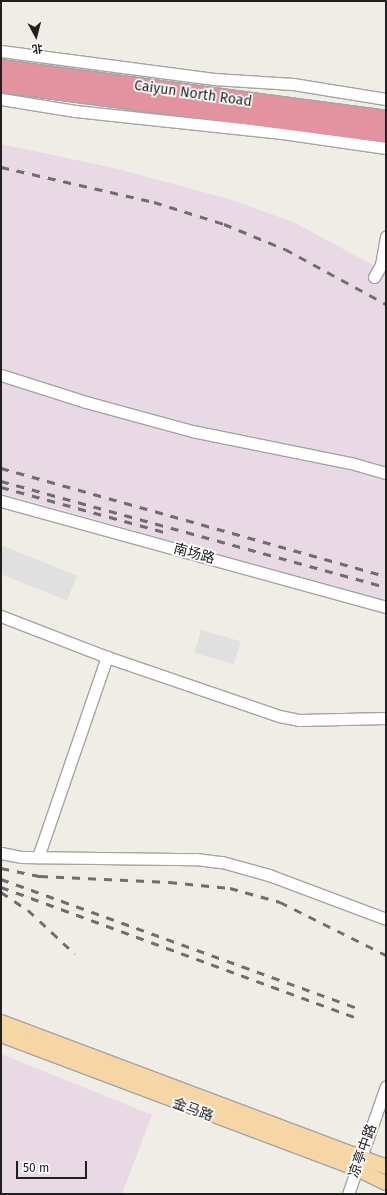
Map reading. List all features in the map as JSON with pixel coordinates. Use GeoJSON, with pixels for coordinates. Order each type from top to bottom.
{"type":"FeatureCollection","features":[{"type":"Feature","properties":{"kind":"highway","name":"Caiyun North Road"},"geometry":{"type":"LineString","coordinates":[[1,68],[381,117]]}},
{"type":"Feature","properties":{"kind":"highway","name":"Caiyun North Road"},"geometry":{"type":"LineString","coordinates":[[1,84],[386,135]]}},
{"type":"Feature","properties":{"kind":"main road","name":"金马路"},"geometry":{"type":"LineString","coordinates":[[1,1022],[359,1163],[386,1183]]}},
{"type":"Feature","properties":{"kind":"main road","name":"金马路"},"geometry":{"type":"LineString","coordinates":[[1,1035],[359,1163],[386,1167]]}},
{"type":"Feature","properties":{"kind":"street"},"geometry":{"type":"LineString","coordinates":[[1,51],[214,79],[293,84],[386,99]]}},
{"type":"Feature","properties":{"kind":"street"},"geometry":{"type":"LineString","coordinates":[[1,99],[75,111],[282,133],[386,148]]}},
{"type":"Feature","properties":{"kind":"street"},"geometry":{"type":"LineString","coordinates":[[374,277],[381,265],[386,236]]}},
{"type":"Feature","properties":{"kind":"street"},"geometry":{"type":"LineString","coordinates":[[1,375],[86,402],[192,431],[351,463],[386,473]]}},
{"type":"Feature","properties":{"kind":"street","name":"南场路"},"geometry":{"type":"LineString","coordinates":[[1,501],[386,607]]}},
{"type":"Feature","properties":{"kind":"street"},"geometry":{"type":"LineString","coordinates":[[1,616],[108,657],[279,716],[299,720],[386,718]]}},
{"type":"Feature","properties":{"kind":"street"},"geometry":{"type":"LineString","coordinates":[[38,857],[108,657]]}},
{"type":"Feature","properties":{"kind":"street"},"geometry":{"type":"LineString","coordinates":[[1,853],[38,857],[196,859],[222,862],[270,875],[386,919]]}},
{"type":"Feature","properties":{"kind":"street","name":"凉亭中路"},"geometry":{"type":"LineString","coordinates":[[348,1194],[386,1086]]}},
{"type":"Feature","properties":{"kind":"shaded area"},"geometry":{"type":"Polygon","coordinates":[[[1,144],[114,168],[229,199],[293,222],[386,272],[386,601],[1,493],[1,144]]]}},
{"type":"Feature","properties":{"kind":"shaded area"},"geometry":{"type":"Polygon","coordinates":[[[1,545],[77,576],[67,601],[1,574],[1,545]]]}},
{"type":"Feature","properties":{"kind":"shaded area"},"geometry":{"type":"Polygon","coordinates":[[[201,630],[240,641],[234,664],[194,653],[201,630]]]}},
{"type":"Feature","properties":{"kind":"shaded area"},"geometry":{"type":"Polygon","coordinates":[[[1,1054],[152,1115],[122,1194],[1,1194],[1,1054]]]}},
{"type":"Feature","properties":{"kind":"railway"},"geometry":{"type":"LineString","coordinates":[[1,167],[154,202],[224,224],[285,249],[386,304]]}},
{"type":"Feature","properties":{"kind":"railway"},"geometry":{"type":"LineString","coordinates":[[1,468],[386,576]]}},
{"type":"Feature","properties":{"kind":"railway"},"geometry":{"type":"LineString","coordinates":[[1,481],[386,587]]}},
{"type":"Feature","properties":{"kind":"railway"},"geometry":{"type":"LineString","coordinates":[[1,487],[168,533]]}},
{"type":"Feature","properties":{"kind":"railway"},"geometry":{"type":"LineString","coordinates":[[1,868],[40,876],[169,882],[230,888],[280,902],[386,955]]}},
{"type":"Feature","properties":{"kind":"railway"},"geometry":{"type":"LineString","coordinates":[[1,879],[358,1008]]}},
{"type":"Feature","properties":{"kind":"railway"},"geometry":{"type":"LineString","coordinates":[[1,887],[355,1017]]}},
{"type":"Feature","properties":{"kind":"railway"},"geometry":{"type":"LineString","coordinates":[[1,892],[28,910],[75,954]]}}]}
